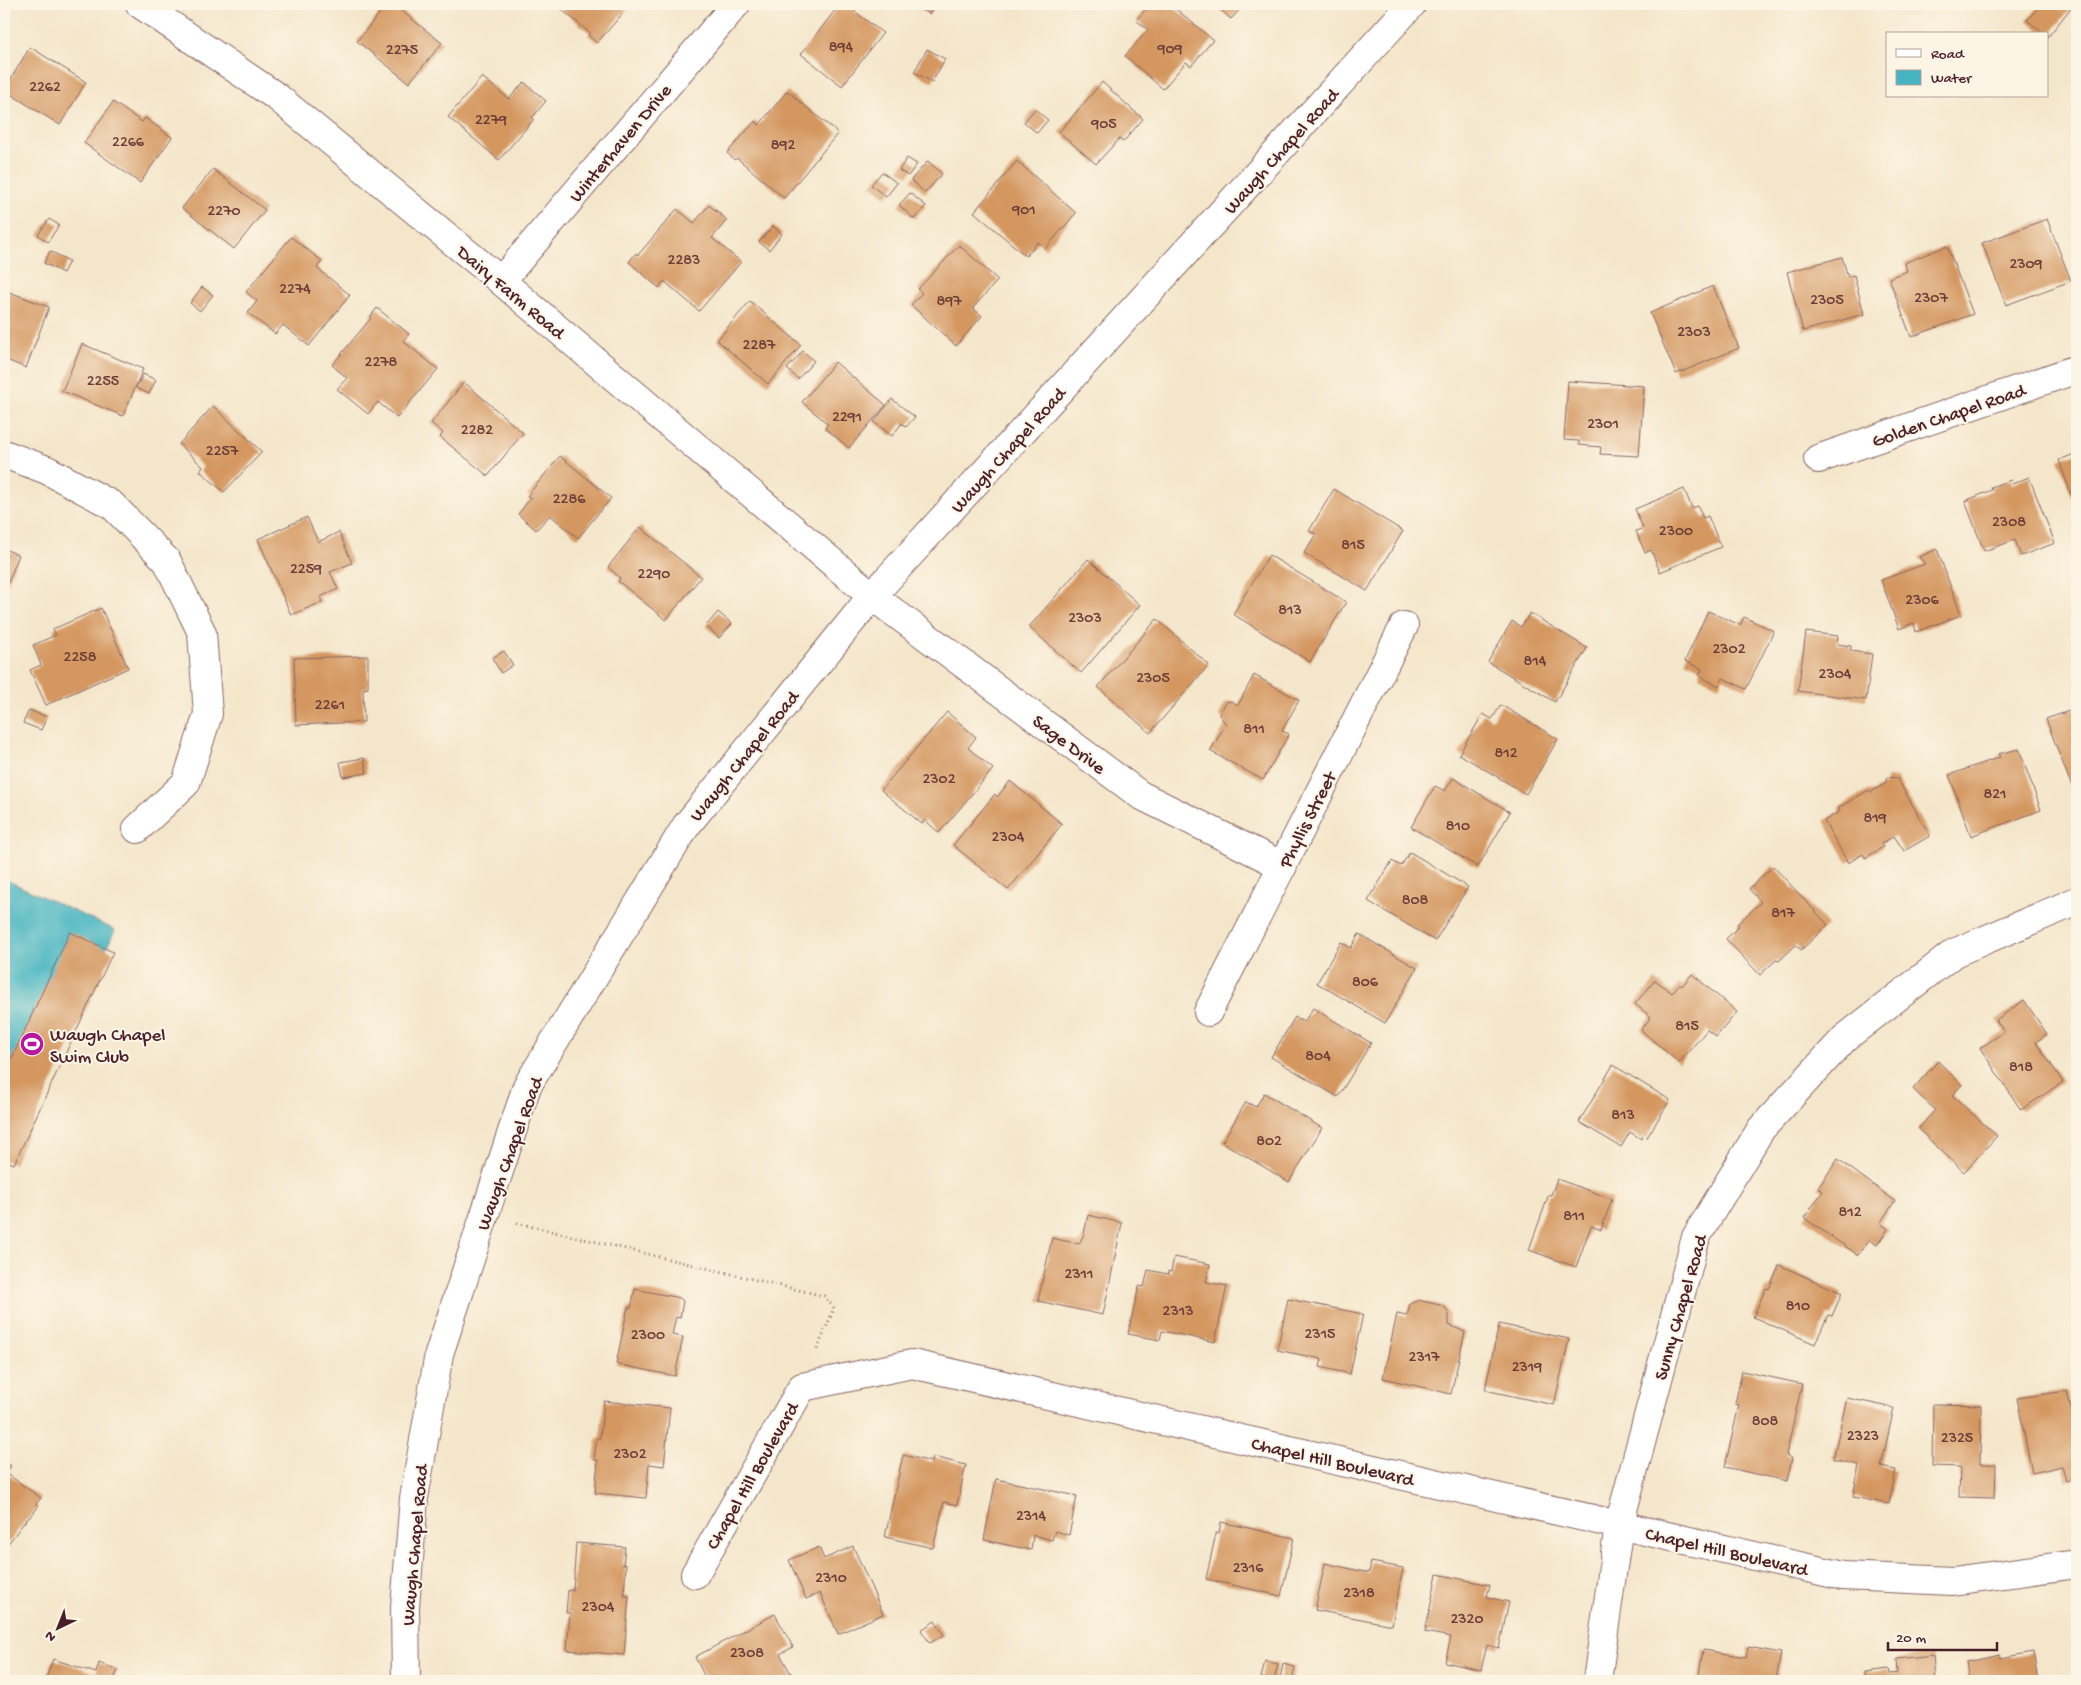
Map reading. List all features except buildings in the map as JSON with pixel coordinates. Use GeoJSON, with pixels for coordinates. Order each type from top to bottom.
{"type":"FeatureCollection","features":[{"type":"Feature","properties":{"kind":"street","name":"Dairy Farm Road"},"geometry":{"type":"LineString","coordinates":[[140,4],[277,97],[502,281],[872,596]]}},
{"type":"Feature","properties":{"kind":"street","name":"Winterhaven Drive"},"geometry":{"type":"LineString","coordinates":[[502,281],[736,4]]}},
{"type":"Feature","properties":{"kind":"street","name":"Waugh Chapel Road"},"geometry":{"type":"LineString","coordinates":[[406,1681],[405,1607],[414,1498],[440,1354],[527,1086],[686,826],[872,596],[1412,4]]}},
{"type":"Feature","properties":{"kind":"street","name":"Golden Chapel Road"},"geometry":{"type":"LineString","coordinates":[[1818,459],[2077,369]]}},
{"type":"Feature","properties":{"kind":"street"},"geometry":{"type":"LineString","coordinates":[[4,454],[47,470],[112,505],[167,561],[202,633],[208,714],[186,783],[137,828]]}},
{"type":"Feature","properties":{"kind":"street","name":"Sage Drive"},"geometry":{"type":"LineString","coordinates":[[872,596],[1140,796],[1282,866]]}},
{"type":"Feature","properties":{"kind":"street","name":"Phyllis Street"},"geometry":{"type":"LineString","coordinates":[[1208,1012],[1404,626]]}},
{"type":"Feature","properties":{"kind":"street","name":"Sunny Chapel Road"},"geometry":{"type":"LineString","coordinates":[[1597,1681],[1619,1525],[1696,1237],[1761,1129],[1845,1038],[1954,953],[2077,901]]}},
{"type":"Feature","properties":{"kind":"street","name":"Chapel Hill Boulevard"},"geometry":{"type":"LineString","coordinates":[[694,1574],[802,1387],[912,1364],[1843,1576],[1953,1581],[2077,1564]]}},
{"type":"Feature","properties":{"kind":"path"},"geometry":{"type":"LineString","coordinates":[[485,1215],[824,1296],[834,1308],[802,1387]]}},
{"type":"Feature","properties":{"kind":"water","name":"Waugh Chapel Swim Club"},"geometry":{"type":"Polygon","coordinates":[[[4,879],[115,930],[6,1160],[4,1159],[4,879]]]}},
{"type":"Feature","properties":{"kind":"place","name":"Waugh Chapel Swim Club"},"geometry":{"type":"Point","coordinates":[32,1044]}}]}
